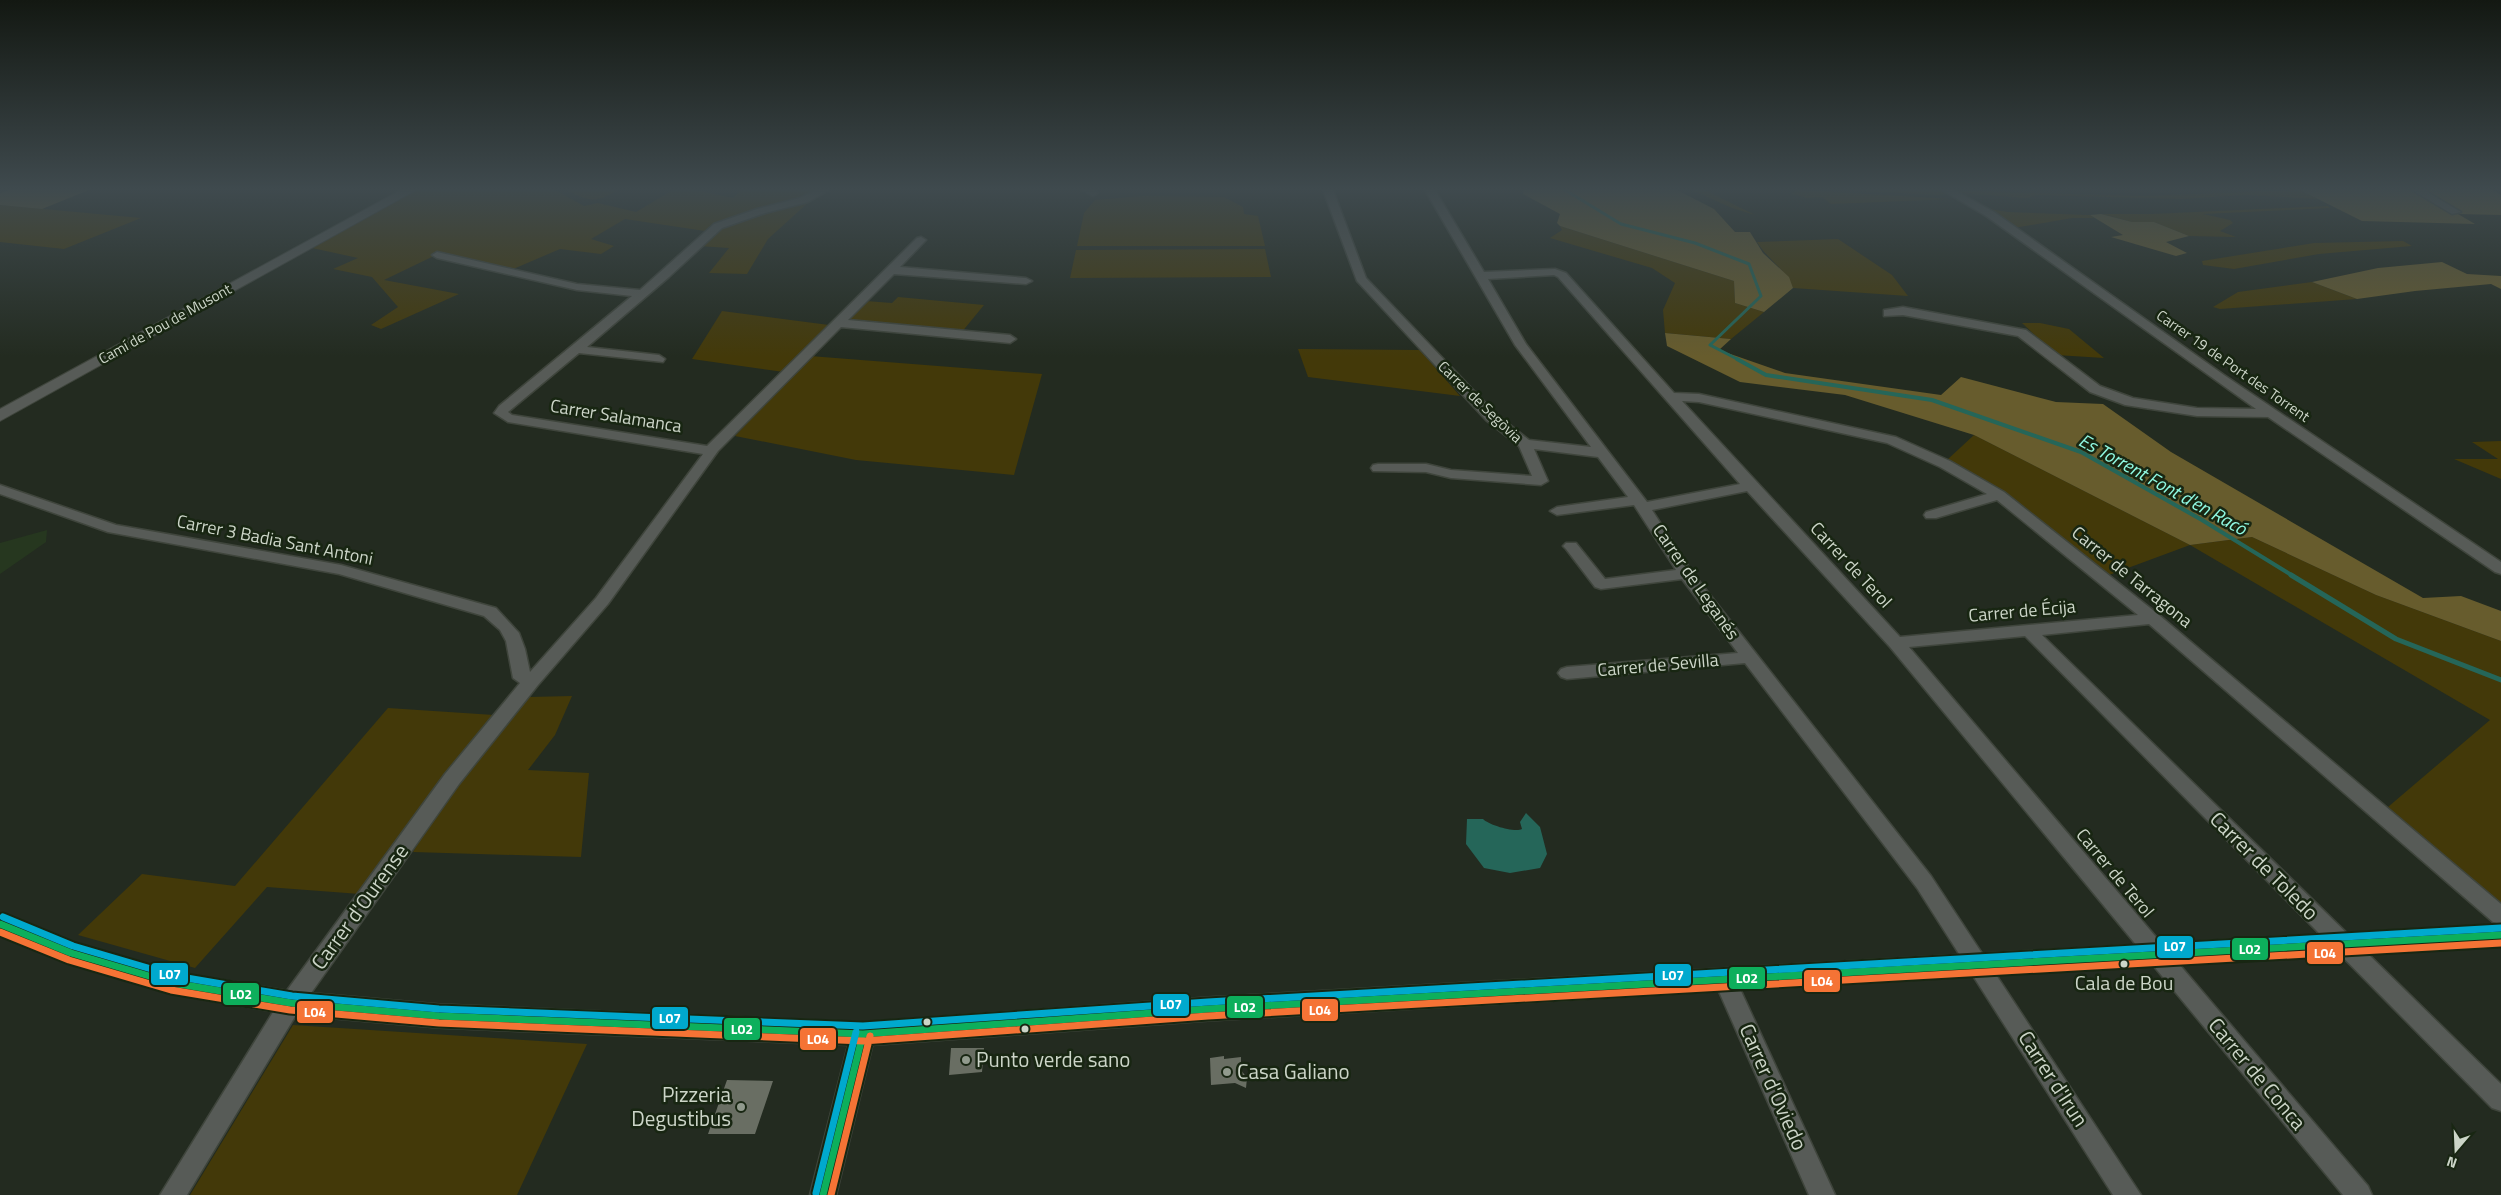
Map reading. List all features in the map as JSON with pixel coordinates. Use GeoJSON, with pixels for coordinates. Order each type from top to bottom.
{"type":"FeatureCollection","features":[{"type":"Feature","properties":{"kind":"street","name":"Camí de Pou de Musont"},"geometry":{"type":"LineString","coordinates":[[0,416],[309,246]]}},
{"type":"Feature","properties":{"kind":"street","name":"Carrer Salamanca"},"geometry":{"type":"LineString","coordinates":[[695,246],[642,294],[504,408],[502,413],[503,416],[710,451]]}},
{"type":"Feature","properties":{"kind":"street"},"geometry":{"type":"LineString","coordinates":[[532,681],[602,601],[710,454],[710,451],[915,246]]}},
{"type":"Feature","properties":{"kind":"street","name":"Carrer de Segòvia"},"geometry":{"type":"LineString","coordinates":[[1349,246],[1362,279],[1491,417],[1525,444],[1541,481],[1450,474],[1426,468],[1378,468]]}},
{"type":"Feature","properties":{"kind":"street","name":"Carrer de Leganés"},"geometry":{"type":"LineString","coordinates":[[1462,246],[1521,344],[1641,503],[1686,574],[1924,882],[1978,964]]}},
{"type":"Feature","properties":{"kind":"street","name":"Carrer 19 de Port des Torrent"},"geometry":{"type":"LineString","coordinates":[[2035,246],[2271,413],[2501,569]]}},
{"type":"Feature","properties":{"kind":"street"},"geometry":{"type":"LineString","coordinates":[[437,255],[577,287],[642,294]]}},
{"type":"Feature","properties":{"kind":"street"},"geometry":{"type":"LineString","coordinates":[[891,270],[1026,281]]}},
{"type":"Feature","properties":{"kind":"street","name":"Carrer de Terol"},"geometry":{"type":"LineString","coordinates":[[1480,276],[1555,272],[1562,275],[1750,486],[1896,643],[2156,953]]}},
{"type":"Feature","properties":{"kind":"street"},"geometry":{"type":"LineString","coordinates":[[1888,313],[1904,311],[2022,334],[2094,389],[2130,402],[2197,412],[2271,413]]}},
{"type":"Feature","properties":{"kind":"street"},"geometry":{"type":"LineString","coordinates":[[839,323],[1010,339]]}},
{"type":"Feature","properties":{"kind":"street"},"geometry":{"type":"LineString","coordinates":[[576,349],[659,359]]}},
{"type":"Feature","properties":{"kind":"street","name":"Carrer de Tarragona"},"geometry":{"type":"LineString","coordinates":[[1671,397],[1699,398],[1891,440],[1945,464],[1999,495],[2153,619],[2501,916]]}},
{"type":"Feature","properties":{"kind":"street"},"geometry":{"type":"LineString","coordinates":[[1525,444],[1603,453]]}},
{"type":"Feature","properties":{"kind":"street"},"geometry":{"type":"LineString","coordinates":[[1557,511],[1641,503],[1750,486]]}},
{"type":"Feature","properties":{"kind":"street","name":"Carrer 3 Badia Sant Antoni"},"geometry":{"type":"LineString","coordinates":[[0,489],[113,529],[341,570],[490,612],[508,629],[518,646],[522,678],[532,681]]}},
{"type":"Feature","properties":{"kind":"street"},"geometry":{"type":"LineString","coordinates":[[1931,515],[1999,495]]}},
{"type":"Feature","properties":{"kind":"street"},"geometry":{"type":"LineString","coordinates":[[1571,546],[1601,584],[1686,574]]}},
{"type":"Feature","properties":{"kind":"street","name":"Carrer de Écija"},"geometry":{"type":"LineString","coordinates":[[1896,643],[2153,619]]}},
{"type":"Feature","properties":{"kind":"street","name":"Carrer de Toledo"},"geometry":{"type":"LineString","coordinates":[[2028,630],[2501,1100]]}},
{"type":"Feature","properties":{"kind":"street","name":"Carrer de Sevilla"},"geometry":{"type":"LineString","coordinates":[[1567,673],[1750,657]]}},
{"type":"Feature","properties":{"kind":"street","name":"Carrer d'Ourense"},"geometry":{"type":"LineString","coordinates":[[172,1195],[290,1003],[452,779],[532,681]]}},
{"type":"Feature","properties":{"kind":"street"},"geometry":{"type":"LineString","coordinates":[[0,924],[71,953],[173,984],[290,1003],[439,1016],[863,1034],[1208,1009],[2156,953],[2501,935]]}},
{"type":"Feature","properties":{"kind":"street","name":"Carrer de Conca"},"geometry":{"type":"LineString","coordinates":[[2156,953],[2359,1195]]}},
{"type":"Feature","properties":{"kind":"street","name":"Carrer d'Irun"},"geometry":{"type":"LineString","coordinates":[[1978,964],[2128,1195]]}},
{"type":"Feature","properties":{"kind":"street","name":"Carrer d'Oviedo"},"geometry":{"type":"LineString","coordinates":[[1724,978],[1822,1195]]}},
{"type":"Feature","properties":{"kind":"street"},"geometry":{"type":"LineString","coordinates":[[823,1195],[863,1034]]}},
{"type":"Feature","properties":{"kind":"shaded area"},"geometry":{"type":"Polygon","coordinates":[[[34,246],[72,246],[64,249],[34,246]]]}},
{"type":"Feature","properties":{"kind":"shaded area"},"geometry":{"type":"Polygon","coordinates":[[[316,246],[614,246],[601,254],[560,249],[511,270],[438,254],[384,280],[459,294],[381,329],[371,325],[398,307],[372,277],[333,269],[358,258],[312,248],[316,246]]]}},
{"type":"Feature","properties":{"kind":"shaded area"},"geometry":{"type":"Polygon","coordinates":[[[699,246],[764,246],[747,274],[709,273],[729,248],[699,246]]]}},
{"type":"Feature","properties":{"kind":"shaded area"},"geometry":{"type":"Polygon","coordinates":[[[1077,246],[1265,246],[1265,246],[1077,246]]]}},
{"type":"Feature","properties":{"kind":"shaded area"},"geometry":{"type":"Polygon","coordinates":[[[1576,246],[1623,246],[1734,281],[1735,303],[1764,312],[1731,339],[1665,333],[1663,310],[1675,283],[1652,268],[1576,246]]]}},
{"type":"Feature","properties":{"kind":"shaded area"},"geometry":{"type":"Polygon","coordinates":[[[1623,246],[1759,246],[1763,253],[1789,277],[1793,288],[1764,312],[1735,303],[1734,281],[1623,246]]]}},
{"type":"Feature","properties":{"kind":"shaded area"},"geometry":{"type":"Polygon","coordinates":[[[1760,246],[1848,246],[1892,275],[1908,296],[1793,288],[1786,275],[1760,246]]]}},
{"type":"Feature","properties":{"kind":"shaded area"},"geometry":{"type":"Polygon","coordinates":[[[2141,246],[2173,246],[2187,253],[2176,256],[2141,246]]]}},
{"type":"Feature","properties":{"kind":"shaded area"},"geometry":{"type":"Polygon","coordinates":[[[2297,246],[2412,246],[2319,254],[2234,269],[2203,265],[2202,261],[2297,246]]]}},
{"type":"Feature","properties":{"kind":"shaded area"},"geometry":{"type":"Polygon","coordinates":[[[1265,249],[1271,277],[1070,278],[1076,250],[1265,249]]]}},
{"type":"Feature","properties":{"kind":"shaded area"},"geometry":{"type":"Polygon","coordinates":[[[2442,262],[2467,274],[2501,276],[2501,289],[2491,284],[2357,299],[2312,282],[2378,268],[2442,262]]]}},
{"type":"Feature","properties":{"kind":"shaded area"},"geometry":{"type":"Polygon","coordinates":[[[2312,282],[2357,299],[2220,309],[2213,307],[2238,292],[2312,282]]]}},
{"type":"Feature","properties":{"kind":"shaded area"},"geometry":{"type":"Polygon","coordinates":[[[898,297],[984,305],[961,333],[845,322],[866,301],[892,303],[898,297]]]}},
{"type":"Feature","properties":{"kind":"shaded area"},"geometry":{"type":"Polygon","coordinates":[[[722,311],[829,325],[784,372],[692,359],[722,311]]]}},
{"type":"Feature","properties":{"kind":"shaded area"},"geometry":{"type":"Polygon","coordinates":[[[2022,323],[2040,323],[2069,329],[2104,358],[2056,355],[2022,323]]]}},
{"type":"Feature","properties":{"kind":"shaded area"},"geometry":{"type":"Polygon","coordinates":[[[1665,333],[1731,339],[1719,350],[1785,373],[1941,395],[1961,377],[2056,402],[2103,404],[2171,452],[2423,598],[2461,596],[2501,611],[2501,641],[2376,595],[2252,537],[2190,545],[1974,435],[1845,395],[1740,382],[1667,346],[1665,333]]]}},
{"type":"Feature","properties":{"kind":"shaded area"},"geometry":{"type":"Polygon","coordinates":[[[1298,349],[1420,350],[1460,396],[1308,377],[1298,349]]]}},
{"type":"Feature","properties":{"kind":"shaded area"},"geometry":{"type":"Polygon","coordinates":[[[810,356],[1042,374],[1014,475],[856,460],[735,436],[810,356]]]}},
{"type":"Feature","properties":{"kind":"shaded area"},"geometry":{"type":"Polygon","coordinates":[[[1974,435],[2190,545],[2109,575],[2004,492],[1947,460],[1974,435]]]}},
{"type":"Feature","properties":{"kind":"shaded area"},"geometry":{"type":"Polygon","coordinates":[[[2501,441],[2501,479],[2454,459],[2498,459],[2472,442],[2501,441]]]}},
{"type":"Feature","properties":{"kind":"shaded area"},"geometry":{"type":"Polygon","coordinates":[[[47,530],[46,542],[0,574],[0,543],[47,530]]]}},
{"type":"Feature","properties":{"kind":"shaded area"},"geometry":{"type":"Polygon","coordinates":[[[2252,537],[2376,595],[2501,641],[2501,904],[2388,807],[2490,720],[2190,545],[2252,537]]]}},
{"type":"Feature","properties":{"kind":"shaded area"},"geometry":{"type":"Polygon","coordinates":[[[572,696],[555,735],[528,770],[589,773],[581,857],[413,852],[440,807],[529,697],[572,696]]]}},
{"type":"Feature","properties":{"kind":"shaded area"},"geometry":{"type":"Polygon","coordinates":[[[388,708],[494,715],[360,894],[267,887],[195,968],[78,935],[142,874],[235,886],[388,708]]]}},
{"type":"Feature","properties":{"kind":"shaded area"},"geometry":{"type":"Polygon","coordinates":[[[293,1025],[587,1044],[517,1195],[190,1195],[293,1025]]]}},
{"type":"Feature","properties":{"kind":"water"},"geometry":{"type":"Polygon","coordinates":[[[1526,813],[1540,827],[1547,854],[1540,868],[1510,873],[1484,868],[1466,844],[1467,819],[1483,819],[1502,828],[1519,830],[1522,829],[1520,822],[1526,813]]]}},
{"type":"Feature","properties":{"kind":"building","name":"Punto verde sano"},"geometry":{"type":"Polygon","coordinates":[[[951,1048],[984,1048],[982,1072],[949,1075],[951,1048]]]}},
{"type":"Feature","properties":{"kind":"building","name":"Casa Galiano"},"geometry":{"type":"Polygon","coordinates":[[[1224,1056],[1224,1059],[1241,1057],[1241,1070],[1247,1078],[1246,1088],[1235,1083],[1211,1085],[1210,1058],[1224,1056]]]}},
{"type":"Feature","properties":{"kind":"building","name":"Pizzeria Degustibus"},"geometry":{"type":"Polygon","coordinates":[[[727,1080],[773,1081],[755,1134],[708,1134],[727,1080]]]}},
{"type":"Feature","properties":{"kind":"waterway","name":"Es Torrent Font d'en Racó"},"geometry":{"type":"LineString","coordinates":[[1702,246],[1749,264],[1761,296],[1710,345],[1739,360]]}},
{"type":"Feature","properties":{"kind":"waterway","name":"Es Torrent Font d'en Racó"},"geometry":{"type":"LineString","coordinates":[[1737,359],[1766,375],[1932,400],[2081,452],[2202,520],[2293,576]]}},
{"type":"Feature","properties":{"kind":"waterway","name":"Es Torrent Font d'en Racó"},"geometry":{"type":"LineString","coordinates":[[2291,575],[2396,639],[2501,680]]}},
{"type":"Feature","properties":{"kind":"transit line","name":"L07"},"geometry":{"type":"LineString","coordinates":[[3,917],[73,946],[175,976],[292,996],[439,1009],[863,1026],[1208,1002],[2501,928]]}},
{"type":"Feature","properties":{"kind":"transit line","name":"L02"},"geometry":{"type":"LineString","coordinates":[[0,924],[71,953],[173,983],[291,1003],[439,1016],[863,1034],[1208,1009],[2501,935]]}},
{"type":"Feature","properties":{"kind":"transit line","name":"L04"},"geometry":{"type":"LineString","coordinates":[[0,932],[69,960],[171,990],[290,1010],[439,1023],[863,1041],[1208,1016],[2501,943]]}},
{"type":"Feature","properties":{"kind":"transit line","name":"L07"},"geometry":{"type":"LineString","coordinates":[[816,1193],[856,1032]]}},
{"type":"Feature","properties":{"kind":"transit line","name":"L02"},"geometry":{"type":"LineString","coordinates":[[823,1195],[863,1034]]}},
{"type":"Feature","properties":{"kind":"transit line","name":"L04"},"geometry":{"type":"LineString","coordinates":[[831,1195],[870,1036]]}},
{"type":"Feature","properties":{"kind":"place","name":"Cala de Bou"},"geometry":{"type":"Point","coordinates":[2124,964]}},
{"type":"Feature","properties":{"kind":"place","name":"Punto verde sano"},"geometry":{"type":"Point","coordinates":[966,1060]}},
{"type":"Feature","properties":{"kind":"place","name":"Casa Galiano"},"geometry":{"type":"Point","coordinates":[1227,1072]}},
{"type":"Feature","properties":{"kind":"place","name":"Pizzeria Degustibus"},"geometry":{"type":"Point","coordinates":[741,1107]}}]}
